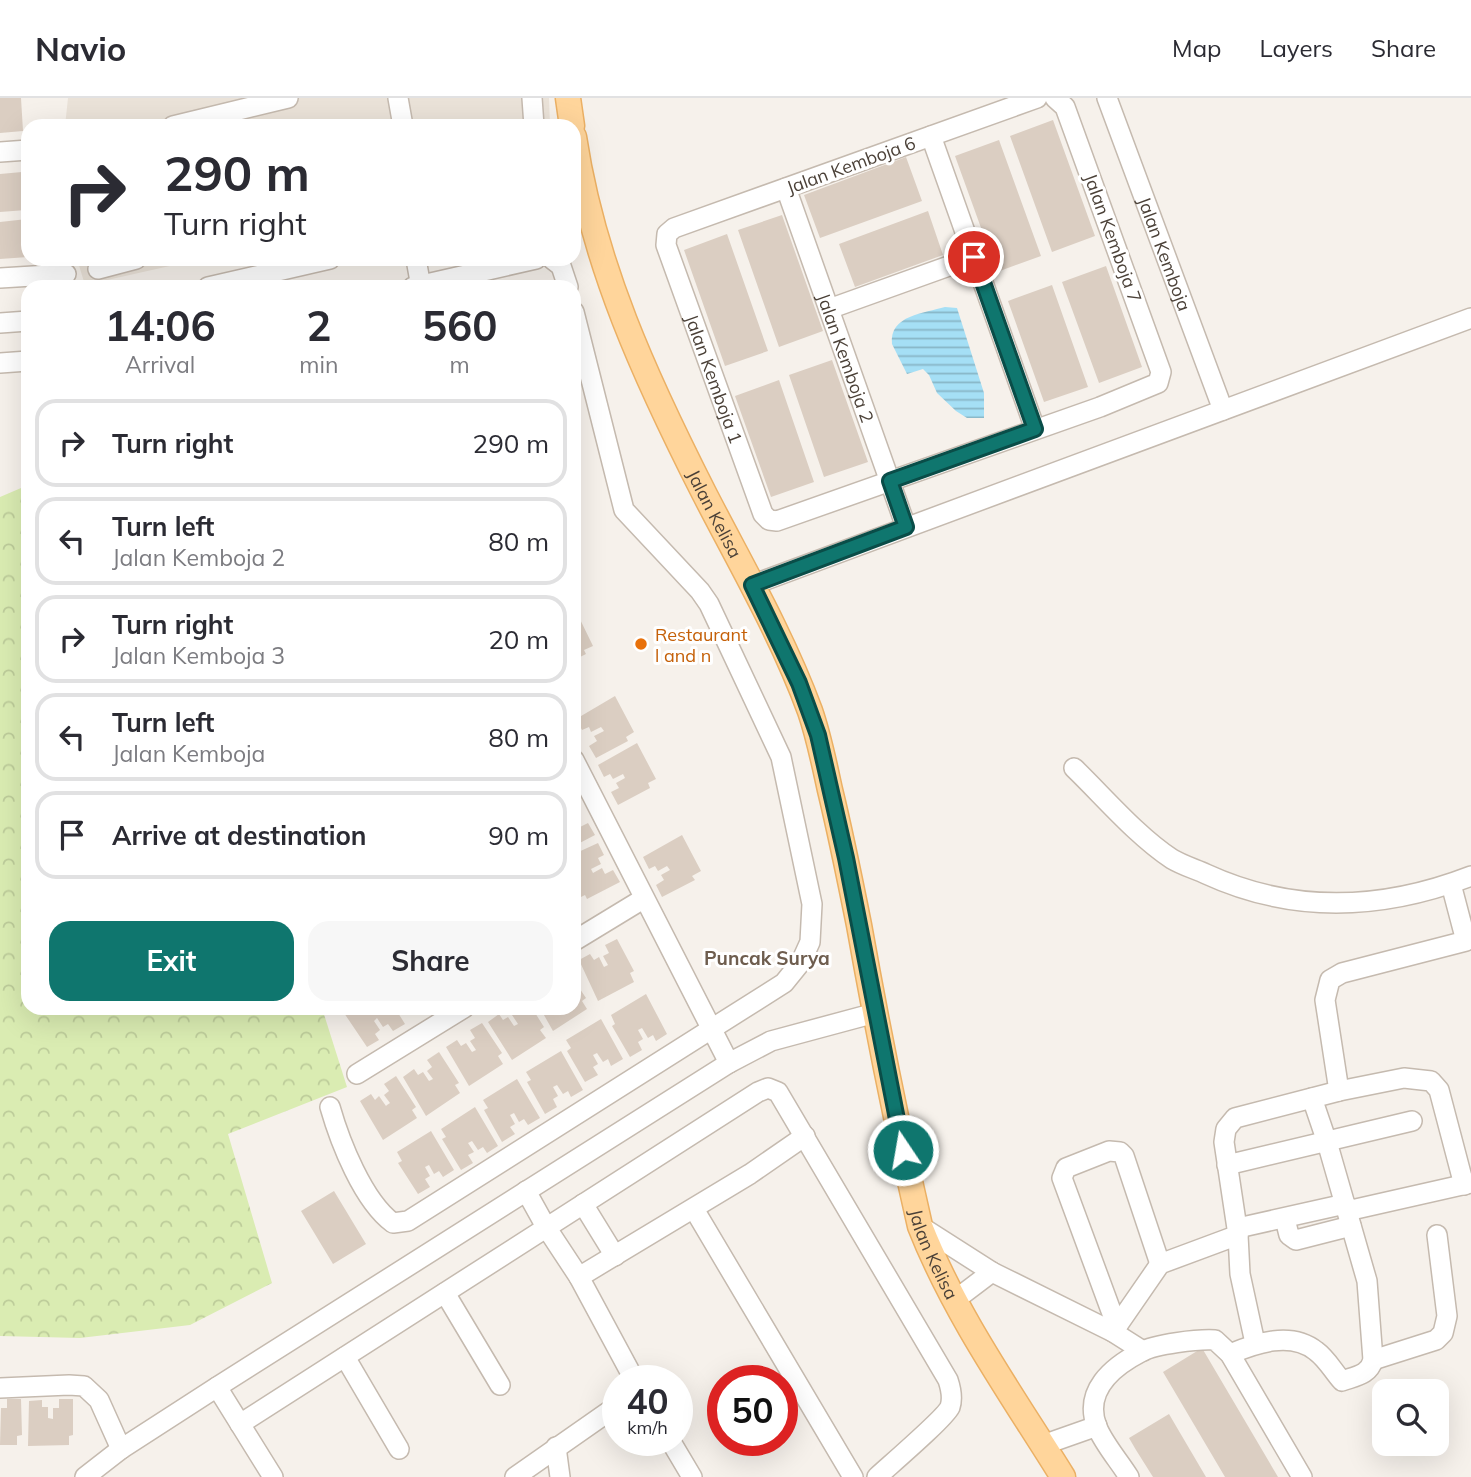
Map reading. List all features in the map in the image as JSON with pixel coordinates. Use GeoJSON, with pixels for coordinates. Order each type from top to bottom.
{"type":"FeatureCollection","features":[{"type":"Feature","properties":{"kind":"main road"},"geometry":{"type":"LineString","coordinates":[[568,98],[571,119]]}},
{"type":"Feature","properties":{"kind":"main road","name":"Jalan Kelisa"},"geometry":{"type":"LineString","coordinates":[[581,206],[641,364],[799,683],[818,735],[846,858],[875,1013],[920,1226],[954,1300],[1063,1477]]}},
{"type":"Feature","properties":{"kind":"main road"},"geometry":{"type":"LineString","coordinates":[[581,235],[603,264]]}},
{"type":"Feature","properties":{"kind":"street"},"geometry":{"type":"LineString","coordinates":[[202,119],[288,98]]}},
{"type":"Feature","properties":{"kind":"street"},"geometry":{"type":"LineString","coordinates":[[398,98],[402,119]]}},
{"type":"Feature","properties":{"kind":"street"},"geometry":{"type":"LineString","coordinates":[[532,98],[534,119]]}},
{"type":"Feature","properties":{"kind":"street","name":"Jalan Kemboja 6"},"geometry":{"type":"LineString","coordinates":[[667,234],[674,228],[1037,98]]}},
{"type":"Feature","properties":{"kind":"street","name":"Jalan Kemboja 7"},"geometry":{"type":"LineString","coordinates":[[1035,429],[1100,407],[1158,383],[1161,372],[1065,107],[1055,98]]}},
{"type":"Feature","properties":{"kind":"street","name":"Jalan Kemboja"},"geometry":{"type":"LineString","coordinates":[[1107,98],[1223,410]]}},
{"type":"Feature","properties":{"kind":"street"},"geometry":{"type":"LineString","coordinates":[[890,481],[1035,429],[931,136]]}},
{"type":"Feature","properties":{"kind":"street"},"geometry":{"type":"LineString","coordinates":[[0,152],[21,150]]}},
{"type":"Feature","properties":{"kind":"street","name":"Jalan Kemboja 2"},"geometry":{"type":"LineString","coordinates":[[786,188],[906,527]]}},
{"type":"Feature","properties":{"kind":"street","name":"Jalan Kemboja 1"},"geometry":{"type":"LineString","coordinates":[[667,234],[666,245],[763,514],[769,520],[777,522],[890,481]]}},
{"type":"Feature","properties":{"kind":"street"},"geometry":{"type":"LineString","coordinates":[[829,309],[974,257]]}},
{"type":"Feature","properties":{"kind":"street"},"geometry":{"type":"LineString","coordinates":[[98,269],[109,266]]}},
{"type":"Feature","properties":{"kind":"street"},"geometry":{"type":"LineString","coordinates":[[238,280],[300,266]]}},
{"type":"Feature","properties":{"kind":"street"},"geometry":{"type":"LineString","coordinates":[[444,280],[505,266]]}},
{"type":"Feature","properties":{"kind":"street"},"geometry":{"type":"LineString","coordinates":[[0,278],[66,274]]}},
{"type":"Feature","properties":{"kind":"street"},"geometry":{"type":"LineString","coordinates":[[752,585],[1471,318]]}},
{"type":"Feature","properties":{"kind":"street"},"geometry":{"type":"LineString","coordinates":[[0,323],[21,322]]}},
{"type":"Feature","properties":{"kind":"street"},"geometry":{"type":"LineString","coordinates":[[330,1107],[338,1138],[374,1203],[383,1216],[393,1223],[408,1221],[784,983],[801,962],[810,942],[812,904],[786,779],[772,734],[709,604],[624,510],[581,340]]}},
{"type":"Feature","properties":{"kind":"street"},"geometry":{"type":"LineString","coordinates":[[0,363],[21,362]]}},
{"type":"Feature","properties":{"kind":"street"},"geometry":{"type":"LineString","coordinates":[[1074,768],[1144,836],[1173,859],[1226,883],[1287,900],[1350,904],[1395,897],[1451,884],[1471,876]]}},
{"type":"Feature","properties":{"kind":"street"},"geometry":{"type":"LineString","coordinates":[[581,776],[729,1063]]}},
{"type":"Feature","properties":{"kind":"street"},"geometry":{"type":"LineString","coordinates":[[1339,1091],[1325,1000],[1330,980],[1342,973],[1466,941],[1451,884]]}},
{"type":"Feature","properties":{"kind":"street"},"geometry":{"type":"LineString","coordinates":[[581,937],[643,898]]}},
{"type":"Feature","properties":{"kind":"street"},"geometry":{"type":"LineString","coordinates":[[85,1477],[121,1448],[729,1063],[771,1041],[875,1013]]}},
{"type":"Feature","properties":{"kind":"street"},"geometry":{"type":"LineString","coordinates":[[357,1074],[453,1015]]}},
{"type":"Feature","properties":{"kind":"street"},"geometry":{"type":"LineString","coordinates":[[1115,1329],[1160,1264],[1238,1231],[1266,1221],[1348,1214],[1467,1184],[1439,1090],[1434,1083],[1404,1078],[1339,1091],[1235,1118],[1224,1133],[1238,1231],[1240,1274],[1255,1343]]}},
{"type":"Feature","properties":{"kind":"street"},"geometry":{"type":"LineString","coordinates":[[240,1424],[768,1088],[778,1092],[805,1136],[951,1388],[952,1396],[946,1412],[877,1477]]}},
{"type":"Feature","properties":{"kind":"street"},"geometry":{"type":"LineString","coordinates":[[1230,1354],[1255,1343],[1284,1340],[1309,1346],[1321,1355],[1342,1381],[1368,1371],[1373,1360],[1368,1288],[1312,1098]]}},
{"type":"Feature","properties":{"kind":"street"},"geometry":{"type":"LineString","coordinates":[[1227,1165],[1412,1121]]}},
{"type":"Feature","properties":{"kind":"street"},"geometry":{"type":"LineString","coordinates":[[579,1277],[694,1209],[805,1136]]}},
{"type":"Feature","properties":{"kind":"street"},"geometry":{"type":"LineString","coordinates":[[1115,1329],[1064,1185],[1062,1178],[1066,1168],[1109,1151],[1120,1152],[1124,1156],[1160,1264]]}},
{"type":"Feature","properties":{"kind":"street"},"geometry":{"type":"LineString","coordinates":[[526,1191],[579,1277],[626,1365]]}},
{"type":"Feature","properties":{"kind":"street"},"geometry":{"type":"LineString","coordinates":[[583,1204],[615,1256]]}},
{"type":"Feature","properties":{"kind":"street"},"geometry":{"type":"LineString","coordinates":[[694,1209],[853,1477]]}},
{"type":"Feature","properties":{"kind":"street"},"geometry":{"type":"LineString","coordinates":[[920,1226],[992,1272],[1115,1329],[1143,1351]]}},
{"type":"Feature","properties":{"kind":"street"},"geometry":{"type":"LineString","coordinates":[[1373,1360],[1436,1340],[1443,1333],[1447,1316],[1437,1235]]}},
{"type":"Feature","properties":{"kind":"street"},"geometry":{"type":"LineString","coordinates":[[954,1300],[992,1272]]}},
{"type":"Feature","properties":{"kind":"street"},"geometry":{"type":"LineString","coordinates":[[445,1293],[500,1385]]}},
{"type":"Feature","properties":{"kind":"street"},"geometry":{"type":"LineString","coordinates":[[1129,1477],[1097,1426],[1094,1403],[1099,1385],[1143,1351],[1215,1339],[1230,1354],[1302,1477]]}},
{"type":"Feature","properties":{"kind":"street"},"geometry":{"type":"LineString","coordinates":[[345,1357],[399,1449]]}},
{"type":"Feature","properties":{"kind":"street"},"geometry":{"type":"LineString","coordinates":[[0,1388],[85,1386],[99,1400],[121,1448]]}},
{"type":"Feature","properties":{"kind":"street"},"geometry":{"type":"LineString","coordinates":[[217,1387],[273,1477]]}},
{"type":"Feature","properties":{"kind":"street"},"geometry":{"type":"LineString","coordinates":[[515,1477],[602,1416]]}},
{"type":"Feature","properties":{"kind":"street"},"geometry":{"type":"LineString","coordinates":[[1043,1445],[1097,1426]]}},
{"type":"Feature","properties":{"kind":"street"},"geometry":{"type":"LineString","coordinates":[[556,1447],[560,1477]]}},
{"type":"Feature","properties":{"kind":"street"},"geometry":{"type":"LineString","coordinates":[[680,1456],[692,1477]]}},
{"type":"Feature","properties":{"kind":"shaded area"},"geometry":{"type":"Polygon","coordinates":[[[68,98],[549,98],[550,119],[66,119],[68,98]]]}},
{"type":"Feature","properties":{"kind":"shaded area"},"geometry":{"type":"Polygon","coordinates":[[[79,266],[170,266],[107,280],[83,280],[79,266]]]}},
{"type":"Feature","properties":{"kind":"green space"},"geometry":{"type":"Polygon","coordinates":[[[21,488],[21,1015],[324,1015],[347,1087],[228,1134],[272,1283],[190,1325],[80,1338],[0,1336],[0,497],[21,488]]]}},
{"type":"Feature","properties":{"kind":"water"},"geometry":{"type":"Polygon","coordinates":[[[945,307],[957,308],[984,393],[984,418],[967,418],[956,411],[937,393],[929,375],[923,369],[907,374],[892,344],[896,327],[902,321],[945,307]]]}},
{"type":"Feature","properties":{"kind":"building"},"geometry":{"type":"Polygon","coordinates":[[[0,98],[21,98],[21,131],[0,133],[0,98]]]}},
{"type":"Feature","properties":{"kind":"building"},"geometry":{"type":"Polygon","coordinates":[[[1053,120],[1095,236],[1052,252],[1010,136],[1053,120]]]}},
{"type":"Feature","properties":{"kind":"building"},"geometry":{"type":"Polygon","coordinates":[[[999,140],[1041,256],[997,272],[955,156],[999,140]]]}},
{"type":"Feature","properties":{"kind":"building"},"geometry":{"type":"Polygon","coordinates":[[[906,157],[922,201],[820,238],[804,195],[906,157]]]}},
{"type":"Feature","properties":{"kind":"building"},"geometry":{"type":"Polygon","coordinates":[[[21,172],[21,210],[0,212],[0,174],[21,172]]]}},
{"type":"Feature","properties":{"kind":"building"},"geometry":{"type":"Polygon","coordinates":[[[928,211],[943,255],[855,287],[839,244],[928,211]]]}},
{"type":"Feature","properties":{"kind":"building"},"geometry":{"type":"Polygon","coordinates":[[[782,215],[823,331],[779,347],[738,230],[782,215]]]}},
{"type":"Feature","properties":{"kind":"building"},"geometry":{"type":"Polygon","coordinates":[[[21,220],[21,258],[0,259],[0,222],[21,220]]]}},
{"type":"Feature","properties":{"kind":"building"},"geometry":{"type":"Polygon","coordinates":[[[727,234],[768,351],[725,366],[684,250],[727,234]]]}},
{"type":"Feature","properties":{"kind":"building"},"geometry":{"type":"Polygon","coordinates":[[[1106,266],[1142,367],[1099,383],[1062,282],[1106,266]]]}},
{"type":"Feature","properties":{"kind":"building"},"geometry":{"type":"Polygon","coordinates":[[[1052,285],[1088,387],[1044,402],[1008,301],[1052,285]]]}},
{"type":"Feature","properties":{"kind":"building"},"geometry":{"type":"Polygon","coordinates":[[[832,360],[868,462],[824,477],[789,375],[832,360]]]}},
{"type":"Feature","properties":{"kind":"building"},"geometry":{"type":"Polygon","coordinates":[[[779,380],[814,482],[771,497],[735,396],[779,380]]]}},
{"type":"Feature","properties":{"kind":"building"},"geometry":{"type":"Polygon","coordinates":[[[581,621],[593,646],[584,650],[586,654],[581,656],[581,621]]]}},
{"type":"Feature","properties":{"kind":"building"},"geometry":{"type":"Polygon","coordinates":[[[615,696],[634,732],[626,737],[628,741],[596,758],[589,746],[597,741],[594,736],[604,731],[601,727],[591,732],[589,727],[582,730],[581,716],[615,696]]]}},
{"type":"Feature","properties":{"kind":"building"},"geometry":{"type":"Polygon","coordinates":[[[637,743],[656,779],[648,783],[650,788],[618,805],[611,792],[619,788],[616,783],[625,778],[623,774],[613,779],[610,774],[604,777],[598,765],[637,743]]]}},
{"type":"Feature","properties":{"kind":"building"},"geometry":{"type":"Polygon","coordinates":[[[588,823],[595,835],[581,842],[581,826],[588,823]]]}},
{"type":"Feature","properties":{"kind":"building"},"geometry":{"type":"Polygon","coordinates":[[[682,835],[701,871],[692,876],[695,880],[662,897],[656,885],[664,880],[661,875],[670,870],[667,866],[658,871],[655,866],[649,869],[643,857],[682,835]]]}},
{"type":"Feature","properties":{"kind":"building"},"geometry":{"type":"Polygon","coordinates":[[[598,843],[604,855],[598,858],[601,864],[591,869],[593,873],[602,868],[605,874],[613,870],[620,882],[587,899],[585,895],[581,897],[581,851],[598,843]]]}},
{"type":"Feature","properties":{"kind":"building"},"geometry":{"type":"Polygon","coordinates":[[[617,939],[634,971],[630,973],[634,982],[598,1001],[581,959],[590,954],[594,960],[599,957],[604,967],[608,965],[603,956],[609,953],[605,945],[617,939]]]}},
{"type":"Feature","properties":{"kind":"building"},"geometry":{"type":"Polygon","coordinates":[[[581,990],[586,998],[582,1001],[587,1009],[581,1013],[581,990]]]}},
{"type":"Feature","properties":{"kind":"building"},"geometry":{"type":"Polygon","coordinates":[[[646,994],[667,1034],[656,1041],[653,1035],[648,1038],[642,1028],[638,1030],[643,1039],[638,1042],[642,1050],[630,1057],[612,1026],[615,1024],[611,1015],[646,994]]]}},
{"type":"Feature","properties":{"kind":"building"},"geometry":{"type":"Polygon","coordinates":[[[345,1015],[399,1015],[405,1024],[393,1031],[388,1024],[383,1027],[377,1018],[374,1021],[380,1030],[375,1034],[379,1040],[367,1047],[345,1015]]]}},
{"type":"Feature","properties":{"kind":"building"},"geometry":{"type":"Polygon","coordinates":[[[500,1015],[503,1020],[508,1017],[514,1026],[518,1024],[512,1015],[536,1015],[544,1027],[540,1030],[546,1038],[512,1060],[488,1022],[500,1015]]]}},
{"type":"Feature","properties":{"kind":"building"},"geometry":{"type":"Polygon","coordinates":[[[544,1015],[578,1015],[553,1031],[544,1015]]]}},
{"type":"Feature","properties":{"kind":"building"},"geometry":{"type":"Polygon","coordinates":[[[601,1019],[623,1059],[611,1066],[608,1059],[603,1062],[597,1053],[593,1055],[598,1064],[593,1067],[598,1075],[585,1082],[567,1051],[571,1048],[566,1040],[601,1019]]]}},
{"type":"Feature","properties":{"kind":"building"},"geometry":{"type":"Polygon","coordinates":[[[482,1023],[502,1053],[498,1056],[503,1064],[469,1086],[446,1047],[457,1040],[461,1046],[466,1043],[472,1052],[476,1050],[470,1041],[475,1038],[470,1030],[482,1023]]]}},
{"type":"Feature","properties":{"kind":"building"},"geometry":{"type":"Polygon","coordinates":[[[561,1051],[583,1090],[571,1097],[568,1091],[563,1094],[557,1085],[553,1087],[558,1096],[553,1099],[557,1107],[545,1114],[527,1082],[531,1080],[526,1072],[561,1051]]]}},
{"type":"Feature","properties":{"kind":"building"},"geometry":{"type":"Polygon","coordinates":[[[439,1052],[459,1083],[455,1085],[460,1093],[426,1116],[403,1077],[414,1069],[418,1075],[423,1072],[429,1081],[433,1079],[427,1071],[432,1067],[427,1060],[439,1052]]]}},
{"type":"Feature","properties":{"kind":"building"},"geometry":{"type":"Polygon","coordinates":[[[396,1076],[416,1107],[412,1110],[417,1118],[383,1140],[360,1101],[371,1094],[375,1100],[379,1096],[386,1106],[390,1103],[384,1095],[389,1091],[384,1084],[396,1076]]]}},
{"type":"Feature","properties":{"kind":"building"},"geometry":{"type":"Polygon","coordinates":[[[517,1079],[540,1118],[528,1125],[524,1119],[519,1122],[514,1113],[510,1115],[515,1124],[510,1127],[515,1134],[502,1142],[484,1110],[488,1108],[483,1100],[517,1079]]]}},
{"type":"Feature","properties":{"kind":"building"},"geometry":{"type":"Polygon","coordinates":[[[475,1107],[498,1146],[487,1153],[483,1147],[478,1150],[472,1141],[468,1143],[474,1152],[468,1155],[473,1163],[461,1170],[442,1139],[446,1137],[441,1129],[475,1107]]]}},
{"type":"Feature","properties":{"kind":"building"},"geometry":{"type":"Polygon","coordinates":[[[431,1131],[454,1170],[443,1177],[439,1171],[434,1174],[429,1165],[425,1167],[430,1176],[425,1179],[430,1187],[418,1194],[398,1163],[402,1161],[397,1152],[431,1131]]]}},
{"type":"Feature","properties":{"kind":"building"},"geometry":{"type":"Polygon","coordinates":[[[334,1191],[366,1244],[333,1264],[301,1211],[334,1191]]]}},
{"type":"Feature","properties":{"kind":"building"},"geometry":{"type":"Polygon","coordinates":[[[1202,1348],[1278,1477],[1225,1477],[1163,1372],[1202,1348]]]}},
{"type":"Feature","properties":{"kind":"building"},"geometry":{"type":"Polygon","coordinates":[[[7,1399],[21,1399],[22,1435],[17,1436],[17,1445],[0,1445],[1,1408],[7,1408],[7,1399]]]}},
{"type":"Feature","properties":{"kind":"building"},"geometry":{"type":"Polygon","coordinates":[[[59,1399],[73,1399],[73,1435],[69,1436],[69,1445],[28,1446],[29,1401],[42,1400],[42,1407],[48,1407],[48,1418],[53,1419],[53,1408],[59,1408],[59,1399]]]}},
{"type":"Feature","properties":{"kind":"building"},"geometry":{"type":"Polygon","coordinates":[[[1169,1414],[1206,1477],[1153,1477],[1136,1450],[1129,1438],[1169,1414]]]}},
{"type":"Feature","properties":{"kind":"place","name":"Restaurant l and n"},"geometry":{"type":"Point","coordinates":[641,644]}},
{"type":"Feature","properties":{"kind":"district","name":"Puncak Surya"},"geometry":{"type":"Point","coordinates":[767,958]}},
{"type":"Feature","properties":{"kind":"route"},"geometry":{"type":"LineString","coordinates":[[903,1150],[846,858],[818,735],[799,683],[752,585],[906,527],[890,481],[1035,429],[974,257]]}}]}
